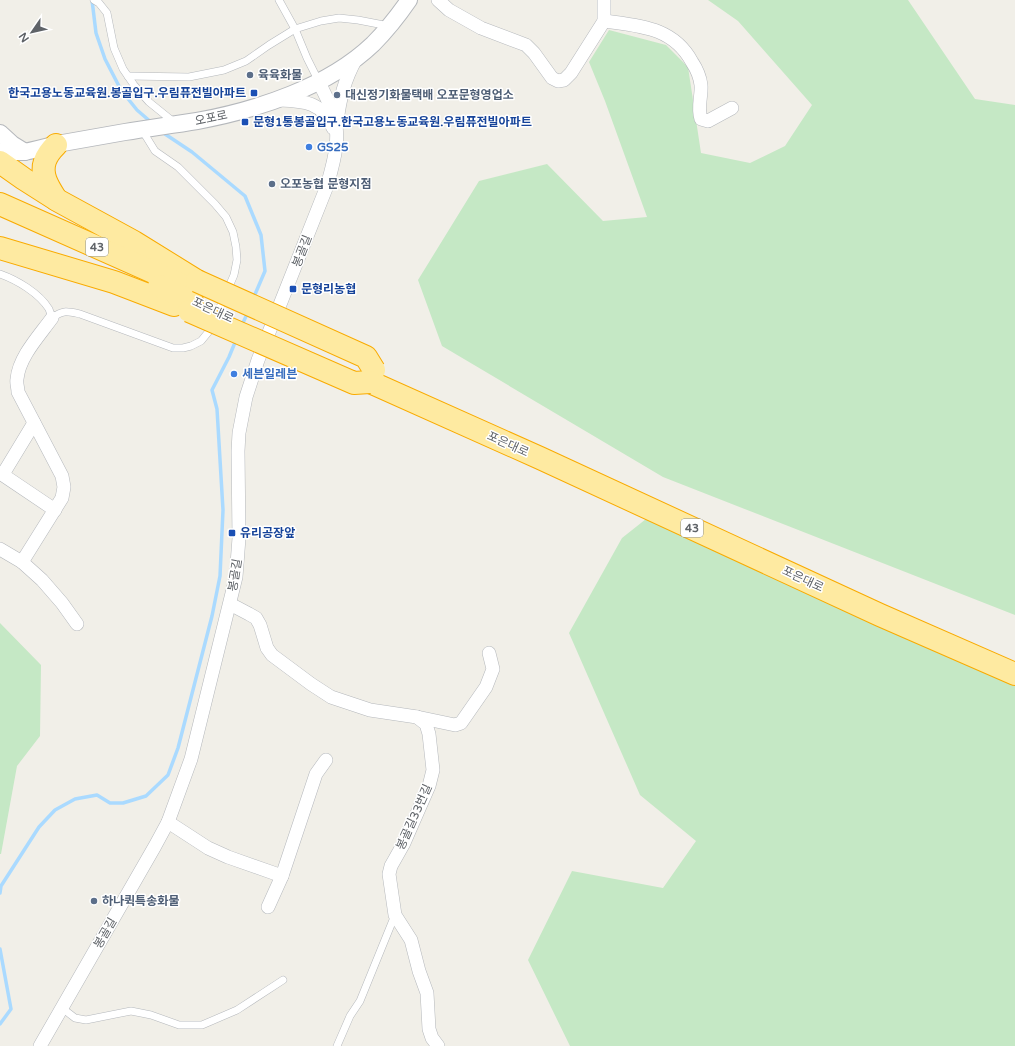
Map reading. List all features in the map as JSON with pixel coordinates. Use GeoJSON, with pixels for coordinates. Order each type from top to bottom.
{"type":"FeatureCollection","features":[{"type":"Feature","properties":{"kind":"highway"},"geometry":{"type":"LineString","coordinates":[[56,145],[44,161],[43,174],[46,184],[57,200]]}},
{"type":"Feature","properties":{"kind":"highway"},"geometry":{"type":"LineString","coordinates":[[0,162],[57,200],[134,242],[193,296],[354,383],[372,376],[366,357],[193,296],[114,282],[0,248]]}},
{"type":"Feature","properties":{"kind":"highway","name":"포은대로"},"geometry":{"type":"LineString","coordinates":[[0,204],[193,296]]}},
{"type":"Feature","properties":{"kind":"highway","name":"포은대로"},"geometry":{"type":"LineString","coordinates":[[0,217],[193,296]]}},
{"type":"Feature","properties":{"kind":"highway","name":"포은대로"},"geometry":{"type":"LineString","coordinates":[[372,376],[1015,660]]}},
{"type":"Feature","properties":{"kind":"highway","name":"포은대로"},"geometry":{"type":"LineString","coordinates":[[372,376],[547,461],[880,615],[1015,674]]}},
{"type":"Feature","properties":{"kind":"street","name":"오포로"},"geometry":{"type":"LineString","coordinates":[[0,152],[25,152],[56,145],[197,121],[262,105],[276,100],[319,82],[356,58],[372,45],[390,26],[409,0]]}},
{"type":"Feature","properties":{"kind":"street"},"geometry":{"type":"LineString","coordinates":[[438,0],[449,10],[481,28],[526,45],[534,53],[552,78],[558,81],[564,80],[571,73],[604,21],[604,0]]}},
{"type":"Feature","properties":{"kind":"street"},"geometry":{"type":"LineString","coordinates":[[604,21],[641,26],[663,33],[677,42],[687,52],[695,67],[701,85],[699,113],[701,119],[708,121],[732,108]]}},
{"type":"Feature","properties":{"kind":"street"},"geometry":{"type":"LineString","coordinates":[[336,131],[341,94],[348,72],[356,58]]}},
{"type":"Feature","properties":{"kind":"street","name":"봉골길"},"geometry":{"type":"LineString","coordinates":[[40,1046],[156,846],[168,822],[191,759],[236,577],[239,538],[238,451],[246,397],[258,360],[327,186],[337,144],[332,111],[319,82]]}},
{"type":"Feature","properties":{"kind":"street"},"geometry":{"type":"LineString","coordinates":[[276,100],[303,101],[312,104],[320,109],[336,131]]}},
{"type":"Feature","properties":{"kind":"street"},"geometry":{"type":"LineString","coordinates":[[0,133],[12,144],[25,152]]}},
{"type":"Feature","properties":{"kind":"street"},"geometry":{"type":"LineString","coordinates":[[22,562],[62,498],[64,487],[62,476],[18,392],[17,380],[19,367],[25,356],[52,318]]}},
{"type":"Feature","properties":{"kind":"street"},"geometry":{"type":"LineString","coordinates":[[34,423],[1,474],[55,510]]}},
{"type":"Feature","properties":{"kind":"street"},"geometry":{"type":"LineString","coordinates":[[0,549],[22,562],[42,580],[62,603],[77,624]]}},
{"type":"Feature","properties":{"kind":"street"},"geometry":{"type":"LineString","coordinates":[[230,604],[256,618],[267,648],[272,655],[321,691],[332,697],[370,710],[455,724],[462,723],[486,687],[493,669],[489,653]]}},
{"type":"Feature","properties":{"kind":"street","name":"봉골길33번길"},"geometry":{"type":"LineString","coordinates":[[418,717],[426,724],[429,734],[433,770],[429,786],[404,843],[390,866],[389,874],[396,915],[411,940],[419,971],[427,993],[429,1029],[432,1038],[438,1046]]}},
{"type":"Feature","properties":{"kind":"street"},"geometry":{"type":"LineString","coordinates":[[268,907],[282,876],[316,774],[326,760]]}},
{"type":"Feature","properties":{"kind":"street"},"geometry":{"type":"LineString","coordinates":[[168,822],[208,848],[228,857],[282,876]]}},
{"type":"Feature","properties":{"kind":"lane"},"geometry":{"type":"LineString","coordinates":[[279,0],[295,29],[319,82]]}},
{"type":"Feature","properties":{"kind":"lane"},"geometry":{"type":"LineString","coordinates":[[97,1],[107,13],[114,48],[123,69],[134,85],[171,125]]}},
{"type":"Feature","properties":{"kind":"lane"},"geometry":{"type":"LineString","coordinates":[[128,76],[189,78],[224,70],[246,61],[295,29],[321,21],[339,18],[390,26]]}},
{"type":"Feature","properties":{"kind":"lane"},"geometry":{"type":"LineString","coordinates":[[0,274],[27,288],[41,300],[49,310],[52,318],[60,312],[80,314],[174,348],[191,346],[201,341],[210,330],[234,275],[236,247],[233,232],[226,217],[215,204],[178,167],[155,151],[145,129]]}},
{"type":"Feature","properties":{"kind":"lane"},"geometry":{"type":"LineString","coordinates":[[337,1046],[350,1016],[360,1001],[396,915]]}},
{"type":"Feature","properties":{"kind":"lane"},"geometry":{"type":"LineString","coordinates":[[62,1008],[75,1018],[86,1020],[131,1011],[151,1015],[179,1024],[202,1025],[237,1010],[283,980]]}},
{"type":"Feature","properties":{"kind":"green space"},"geometry":{"type":"Polygon","coordinates":[[[708,0],[908,0],[975,99],[1015,105],[1015,615],[663,477],[442,346],[418,280],[479,181],[547,164],[603,221],[647,217],[605,101],[589,62],[609,30],[666,45],[688,67],[701,153],[750,163],[785,146],[812,105],[738,21],[708,0]]]}},
{"type":"Feature","properties":{"kind":"green space"},"geometry":{"type":"Polygon","coordinates":[[[646,519],[1015,686],[1015,1046],[570,1046],[528,960],[572,871],[663,888],[696,841],[640,795],[569,633],[622,538],[646,519]]]}},
{"type":"Feature","properties":{"kind":"green space"},"geometry":{"type":"Polygon","coordinates":[[[0,623],[41,665],[40,736],[17,766],[1,854],[0,854],[0,623]]]}},
{"type":"Feature","properties":{"kind":"waterway"},"geometry":{"type":"LineString","coordinates":[[92,0],[96,33],[105,59],[121,90],[137,110],[152,123]]}},
{"type":"Feature","properties":{"kind":"waterway"},"geometry":{"type":"LineString","coordinates":[[162,132],[192,152],[245,196],[261,235],[265,271],[253,299]]}},
{"type":"Feature","properties":{"kind":"waterway"},"geometry":{"type":"LineString","coordinates":[[241,327],[248,312]]}},
{"type":"Feature","properties":{"kind":"waterway"},"geometry":{"type":"LineString","coordinates":[[0,893],[1,886],[39,827],[55,810],[75,799],[97,795],[110,803],[123,803],[146,796],[168,775],[178,748],[212,616],[220,576],[223,510],[217,409],[212,390],[236,340]]}},
{"type":"Feature","properties":{"kind":"waterway"},"geometry":{"type":"LineString","coordinates":[[0,949],[11,1009],[0,1024]]}},
{"type":"Feature","properties":{"kind":"place","name":"육육화물"},"geometry":{"type":"Point","coordinates":[250,75]}},
{"type":"Feature","properties":{"kind":"place","name":"한국고용노동교육원.봉골입구.우림퓨전빌아파트"},"geometry":{"type":"Point","coordinates":[254,93]}},
{"type":"Feature","properties":{"kind":"place","name":"대신정기화물택배 오포문형영업소"},"geometry":{"type":"Point","coordinates":[337,95]}},
{"type":"Feature","properties":{"kind":"place","name":"문형1통봉골입구.한국고용노동교육원.우림퓨전빌아파트"},"geometry":{"type":"Point","coordinates":[245,122]}},
{"type":"Feature","properties":{"kind":"place","name":"GS25"},"geometry":{"type":"Point","coordinates":[309,147]}},
{"type":"Feature","properties":{"kind":"place","name":"오포농협 문형지점"},"geometry":{"type":"Point","coordinates":[272,184]}},
{"type":"Feature","properties":{"kind":"place","name":"문형리농협"},"geometry":{"type":"Point","coordinates":[293,289]}},
{"type":"Feature","properties":{"kind":"place","name":"세븐일레븐"},"geometry":{"type":"Point","coordinates":[234,374]}},
{"type":"Feature","properties":{"kind":"place","name":"유리공장앞"},"geometry":{"type":"Point","coordinates":[232,533]}},
{"type":"Feature","properties":{"kind":"place","name":"하나퀵특송화물"},"geometry":{"type":"Point","coordinates":[94,901]}}]}
